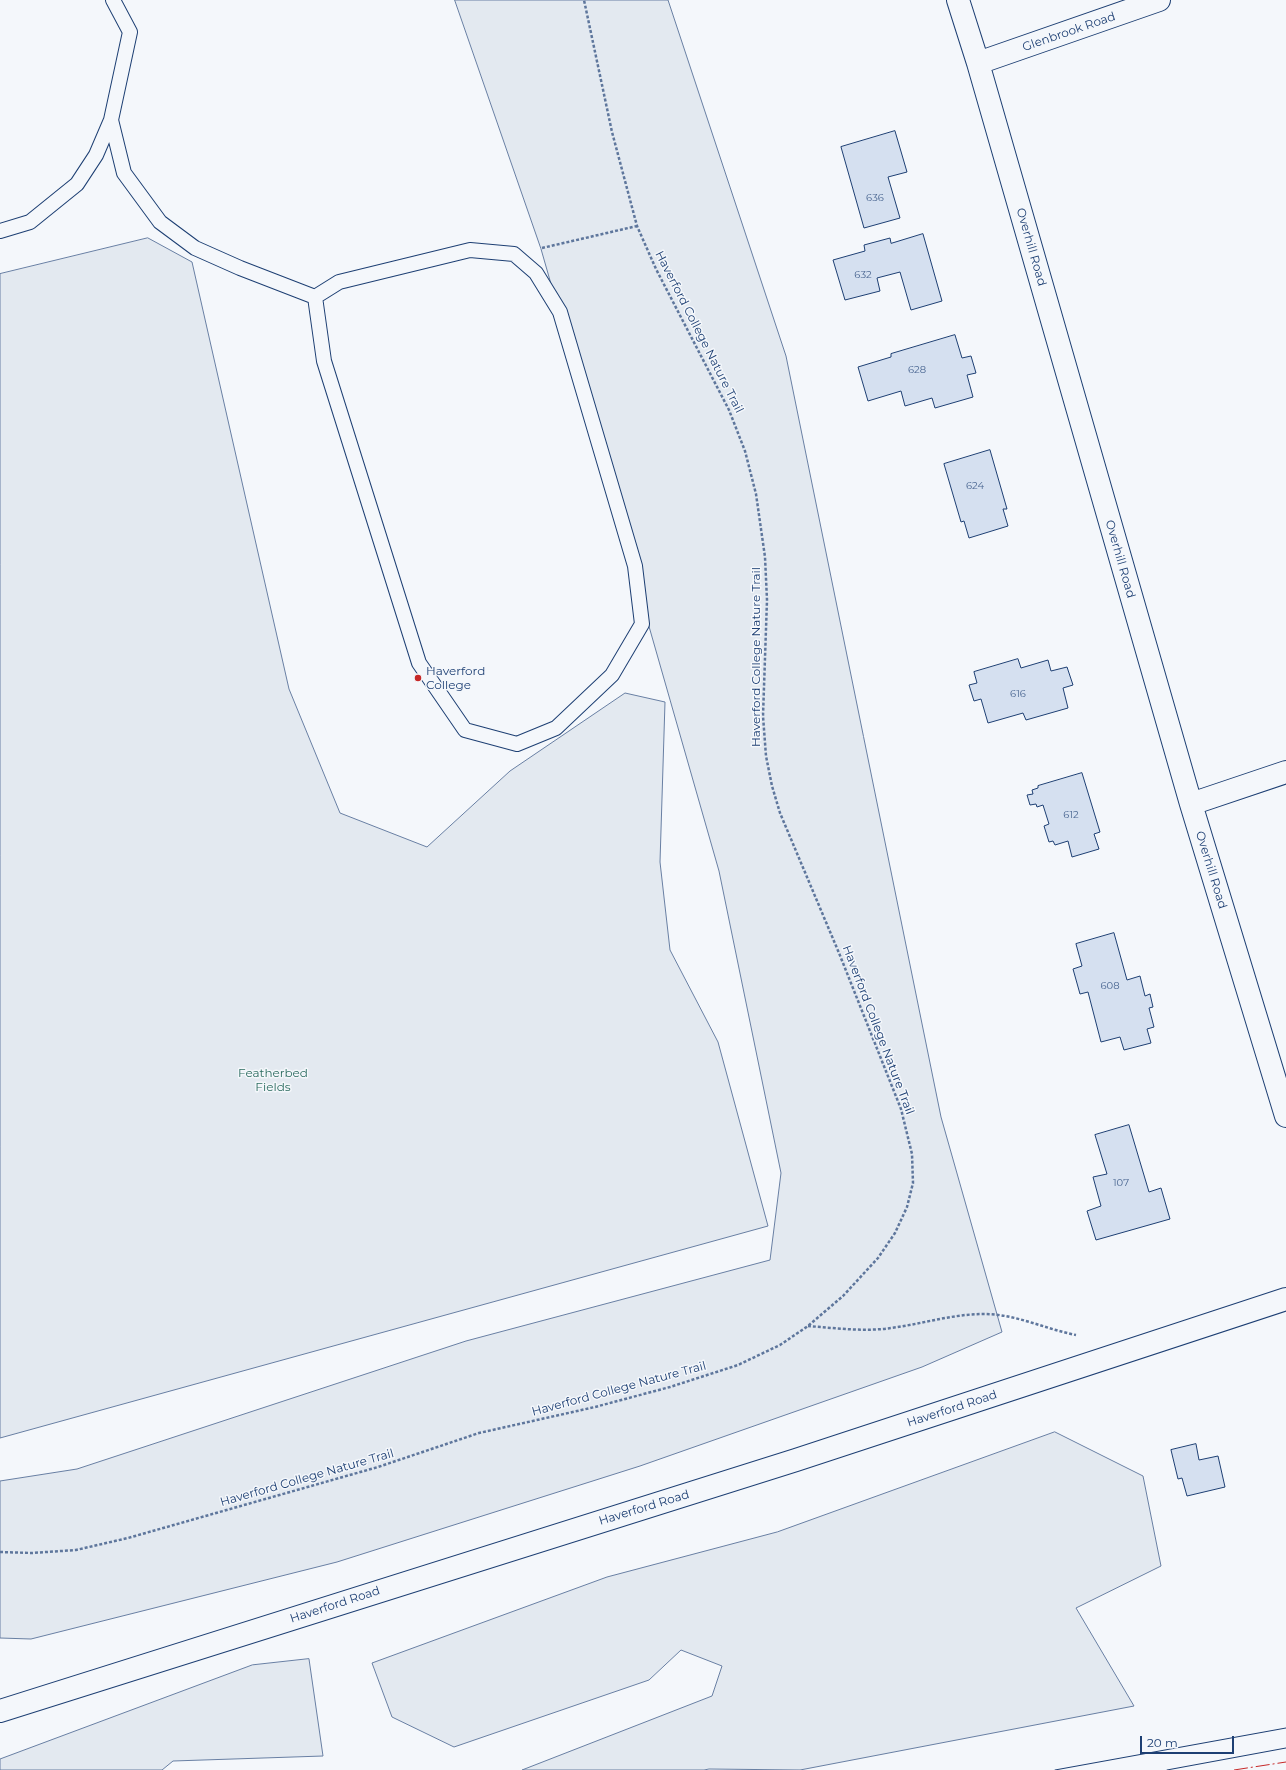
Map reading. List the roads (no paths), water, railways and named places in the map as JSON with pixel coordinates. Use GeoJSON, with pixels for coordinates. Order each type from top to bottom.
{"type":"FeatureCollection","features":[{"type":"Feature","properties":{"kind":"street","name":"Overhill Road"},"geometry":{"type":"LineString","coordinates":[[958,0],[978,63],[1191,804],[1286,1116]]}},
{"type":"Feature","properties":{"kind":"street","name":"Glenbrook Road"},"geometry":{"type":"LineString","coordinates":[[978,63],[1160,0]]}},
{"type":"Feature","properties":{"kind":"street"},"geometry":{"type":"LineString","coordinates":[[1191,804],[1286,772]]}},
{"type":"Feature","properties":{"kind":"street","name":"Haverford Road"},"geometry":{"type":"LineString","coordinates":[[0,1711],[796,1460],[1286,1299]]}},
{"type":"Feature","properties":{"kind":"lane"},"geometry":{"type":"LineString","coordinates":[[0,231],[30,222],[76,184],[96,155],[111,120],[130,32],[113,0]]}},
{"type":"Feature","properties":{"kind":"lane"},"geometry":{"type":"LineString","coordinates":[[111,120],[124,173],[160,222],[195,248],[240,268],[315,297]]}},
{"type":"Feature","properties":{"kind":"lane"},"geometry":{"type":"LineString","coordinates":[[470,250],[514,254],[536,274],[560,312],[635,566],[642,624],[612,675],[556,728],[517,744],[465,730],[419,663],[324,361],[315,297],[339,282],[470,250]]}},
{"type":"Feature","properties":{"kind":"tram line"},"geometry":{"type":"LineString","coordinates":[[1055,1770],[1286,1728]]}},
{"type":"Feature","properties":{"kind":"tram line"},"geometry":{"type":"LineString","coordinates":[[1167,1770],[1286,1748]]}},
{"type":"Feature","properties":{"kind":"place","name":"Haverford College"},"geometry":{"type":"Point","coordinates":[418,678]}},
{"type":"Feature","properties":{"kind":"park label","name":"Featherbed Fields"},"geometry":{"type":"Point","coordinates":[273,1080]}}]}
